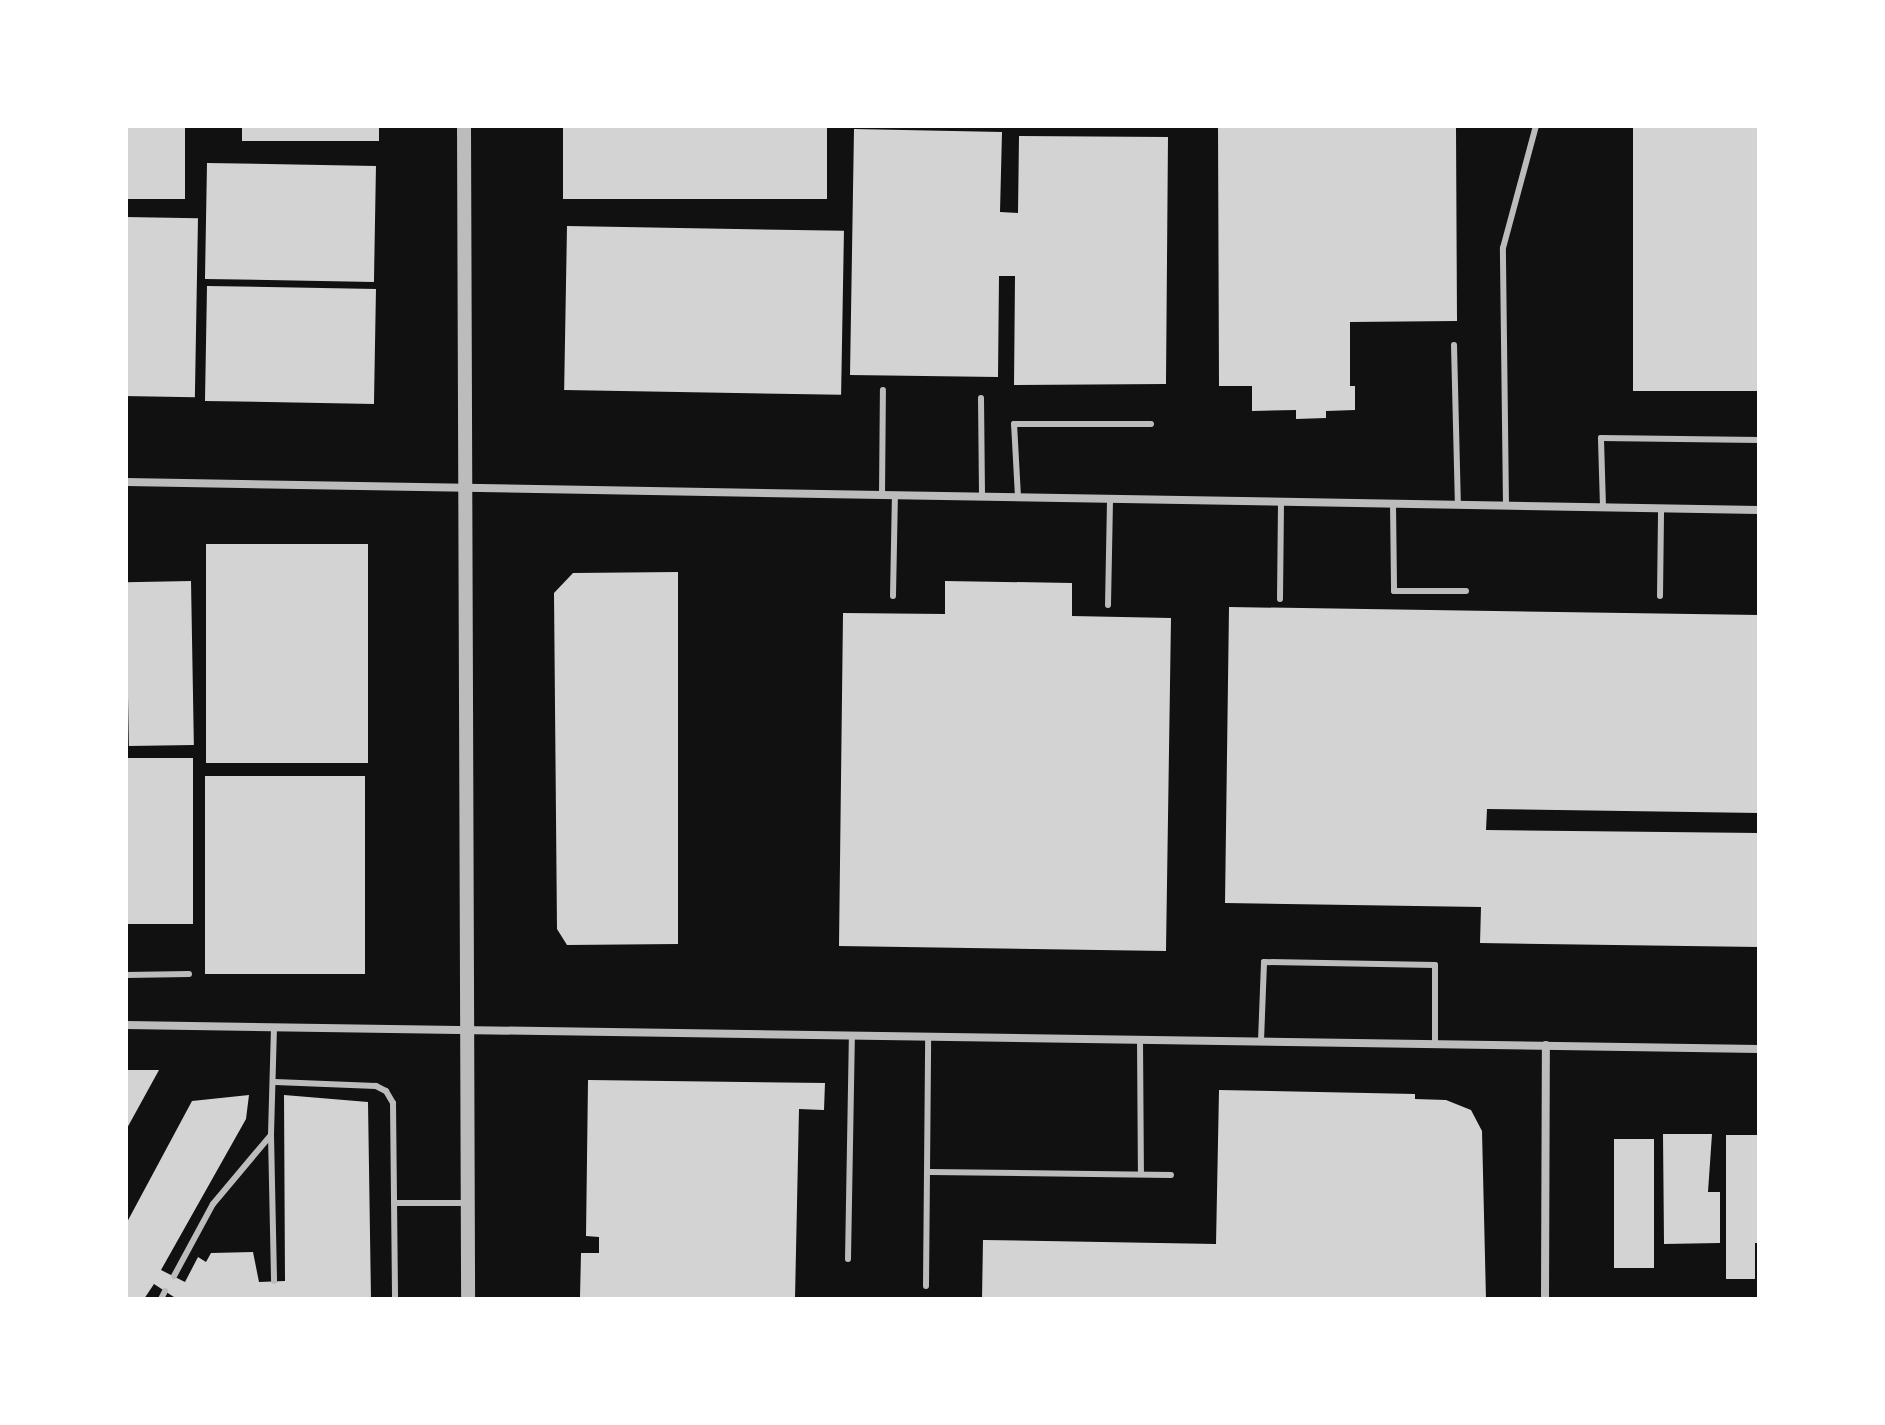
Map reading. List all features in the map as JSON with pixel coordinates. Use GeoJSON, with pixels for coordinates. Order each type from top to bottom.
{"type":"FeatureCollection","features":[{"type":"Feature","properties":{"kind":"street"},"geometry":{"type":"LineString","coordinates":[[464,126],[464,1030],[468,1299]]}},
{"type":"Feature","properties":{"kind":"street"},"geometry":{"type":"LineString","coordinates":[[126,482],[1759,510]]}},
{"type":"Feature","properties":{"kind":"street"},"geometry":{"type":"LineString","coordinates":[[126,1025],[1759,1049]]}},
{"type":"Feature","properties":{"kind":"street"},"geometry":{"type":"LineString","coordinates":[[1545,1299],[1546,1045]]}},
{"type":"Feature","properties":{"kind":"lane"},"geometry":{"type":"LineString","coordinates":[[1506,505],[1503,248],[1536,126]]}},
{"type":"Feature","properties":{"kind":"lane"},"geometry":{"type":"LineString","coordinates":[[1454,345],[1458,505]]}},
{"type":"Feature","properties":{"kind":"lane"},"geometry":{"type":"LineString","coordinates":[[882,495],[883,390]]}},
{"type":"Feature","properties":{"kind":"lane"},"geometry":{"type":"LineString","coordinates":[[981,398],[982,497]]}},
{"type":"Feature","properties":{"kind":"lane"},"geometry":{"type":"LineString","coordinates":[[1018,497],[1014,424],[1151,424]]}},
{"type":"Feature","properties":{"kind":"lane"},"geometry":{"type":"LineString","coordinates":[[1603,507],[1601,438],[1759,440]]}},
{"type":"Feature","properties":{"kind":"lane"},"geometry":{"type":"LineString","coordinates":[[893,596],[895,495]]}},
{"type":"Feature","properties":{"kind":"lane"},"geometry":{"type":"LineString","coordinates":[[1108,605],[1110,499]]}},
{"type":"Feature","properties":{"kind":"lane"},"geometry":{"type":"LineString","coordinates":[[1280,599],[1281,502]]}},
{"type":"Feature","properties":{"kind":"lane"},"geometry":{"type":"LineString","coordinates":[[1393,504],[1394,591],[1466,591]]}},
{"type":"Feature","properties":{"kind":"lane"},"geometry":{"type":"LineString","coordinates":[[1660,596],[1661,508]]}},
{"type":"Feature","properties":{"kind":"lane"},"geometry":{"type":"LineString","coordinates":[[1261,1041],[1264,962],[1280,962],[1435,965],[1435,1044]]}},
{"type":"Feature","properties":{"kind":"lane"},"geometry":{"type":"LineString","coordinates":[[126,975],[189,974]]}},
{"type":"Feature","properties":{"kind":"lane"},"geometry":{"type":"LineString","coordinates":[[274,1027],[275,1082],[271,1135],[274,1281]]}},
{"type":"Feature","properties":{"kind":"lane"},"geometry":{"type":"LineString","coordinates":[[848,1259],[852,1035]]}},
{"type":"Feature","properties":{"kind":"lane"},"geometry":{"type":"LineString","coordinates":[[926,1286],[930,1172],[928,1037]]}},
{"type":"Feature","properties":{"kind":"lane"},"geometry":{"type":"LineString","coordinates":[[1140,1040],[1141,1174]]}},
{"type":"Feature","properties":{"kind":"lane"},"geometry":{"type":"LineString","coordinates":[[275,1082],[376,1086],[386,1091],[393,1103],[395,1299]]}},
{"type":"Feature","properties":{"kind":"lane"},"geometry":{"type":"LineString","coordinates":[[174,1276],[213,1204],[271,1135]]}},
{"type":"Feature","properties":{"kind":"lane"},"geometry":{"type":"LineString","coordinates":[[930,1172],[1171,1175]]}},
{"type":"Feature","properties":{"kind":"lane"},"geometry":{"type":"LineString","coordinates":[[394,1203],[467,1203]]}},
{"type":"Feature","properties":{"kind":"lane"},"geometry":{"type":"LineString","coordinates":[[161,1299],[165,1291]]}},
{"type":"Feature","properties":{"kind":"building"},"geometry":{"type":"Polygon","coordinates":[[[126,126],[185,126],[185,199],[126,199],[126,126]]]}},
{"type":"Feature","properties":{"kind":"building"},"geometry":{"type":"Polygon","coordinates":[[[242,126],[379,126],[379,141],[242,141],[242,126]]]}},
{"type":"Feature","properties":{"kind":"building"},"geometry":{"type":"Polygon","coordinates":[[[563,126],[827,126],[827,199],[563,199],[563,126]]]}},
{"type":"Feature","properties":{"kind":"building"},"geometry":{"type":"Polygon","coordinates":[[[1218,126],[1456,126],[1457,321],[1350,322],[1350,386],[1355,386],[1355,410],[1326,411],[1326,418],[1296,419],[1296,410],[1252,411],[1252,386],[1219,386],[1218,126]]]}},
{"type":"Feature","properties":{"kind":"building"},"geometry":{"type":"Polygon","coordinates":[[[1633,126],[1759,126],[1759,391],[1633,391],[1633,126]]]}},
{"type":"Feature","properties":{"kind":"building"},"geometry":{"type":"Polygon","coordinates":[[[854,129],[1002,132],[1000,212],[1018,213],[1019,136],[1168,137],[1166,384],[1014,385],[1015,276],[999,276],[998,377],[850,375],[854,129]]]}},
{"type":"Feature","properties":{"kind":"building"},"geometry":{"type":"Polygon","coordinates":[[[207,163],[376,166],[374,282],[205,279],[207,163]]]}},
{"type":"Feature","properties":{"kind":"building"},"geometry":{"type":"Polygon","coordinates":[[[126,217],[198,218],[195,397],[126,396],[126,217]]]}},
{"type":"Feature","properties":{"kind":"building"},"geometry":{"type":"Polygon","coordinates":[[[567,226],[844,231],[841,395],[564,390],[567,226]]]}},
{"type":"Feature","properties":{"kind":"building"},"geometry":{"type":"Polygon","coordinates":[[[207,286],[376,289],[374,404],[205,401],[207,286]]]}},
{"type":"Feature","properties":{"kind":"building"},"geometry":{"type":"Polygon","coordinates":[[[206,544],[368,544],[368,763],[206,763],[206,544]]]}},
{"type":"Feature","properties":{"kind":"building"},"geometry":{"type":"Polygon","coordinates":[[[678,572],[678,944],[567,945],[557,929],[554,593],[573,573],[678,572]]]}},
{"type":"Feature","properties":{"kind":"building"},"geometry":{"type":"Polygon","coordinates":[[[191,581],[194,745],[129,746],[126,582],[191,581]]]}},
{"type":"Feature","properties":{"kind":"building"},"geometry":{"type":"Polygon","coordinates":[[[945,581],[1072,583],[1072,616],[1171,618],[1166,951],[839,946],[843,613],[945,614],[945,581]]]}},
{"type":"Feature","properties":{"kind":"building"},"geometry":{"type":"Polygon","coordinates":[[[1229,607],[1759,615],[1759,813],[1487,809],[1486,830],[1759,833],[1759,947],[1480,943],[1481,907],[1225,903],[1229,607]]]}},
{"type":"Feature","properties":{"kind":"building"},"geometry":{"type":"Polygon","coordinates":[[[126,758],[193,758],[193,924],[126,924],[126,758]]]}},
{"type":"Feature","properties":{"kind":"building"},"geometry":{"type":"Polygon","coordinates":[[[205,776],[365,776],[365,974],[205,974],[205,776]]]}},
{"type":"Feature","properties":{"kind":"building"},"geometry":{"type":"Polygon","coordinates":[[[126,1070],[159,1070],[126,1130],[126,1070]]]}},
{"type":"Feature","properties":{"kind":"building"},"geometry":{"type":"Polygon","coordinates":[[[588,1080],[825,1083],[824,1110],[799,1109],[795,1299],[580,1297],[581,1253],[599,1253],[599,1237],[586,1236],[588,1080]]]}},
{"type":"Feature","properties":{"kind":"building"},"geometry":{"type":"Polygon","coordinates":[[[1219,1090],[1415,1094],[1415,1099],[1446,1100],[1471,1110],[1482,1131],[1486,1299],[982,1299],[983,1240],[1216,1244],[1219,1090]]]}},
{"type":"Feature","properties":{"kind":"building"},"geometry":{"type":"Polygon","coordinates":[[[249,1095],[246,1119],[161,1270],[185,1282],[198,1257],[206,1262],[211,1253],[253,1252],[259,1282],[285,1281],[284,1095],[368,1102],[371,1299],[177,1299],[154,1284],[144,1299],[126,1299],[126,1224],[192,1101],[249,1095]]]}},
{"type":"Feature","properties":{"kind":"building"},"geometry":{"type":"Polygon","coordinates":[[[1663,1134],[1712,1134],[1708,1192],[1720,1192],[1720,1243],[1664,1244],[1663,1134]]]}},
{"type":"Feature","properties":{"kind":"building"},"geometry":{"type":"Polygon","coordinates":[[[1726,1135],[1759,1135],[1759,1243],[1755,1243],[1755,1279],[1726,1279],[1726,1135]]]}},
{"type":"Feature","properties":{"kind":"building"},"geometry":{"type":"Polygon","coordinates":[[[1614,1139],[1654,1139],[1654,1268],[1614,1268],[1614,1139]]]}}]}
